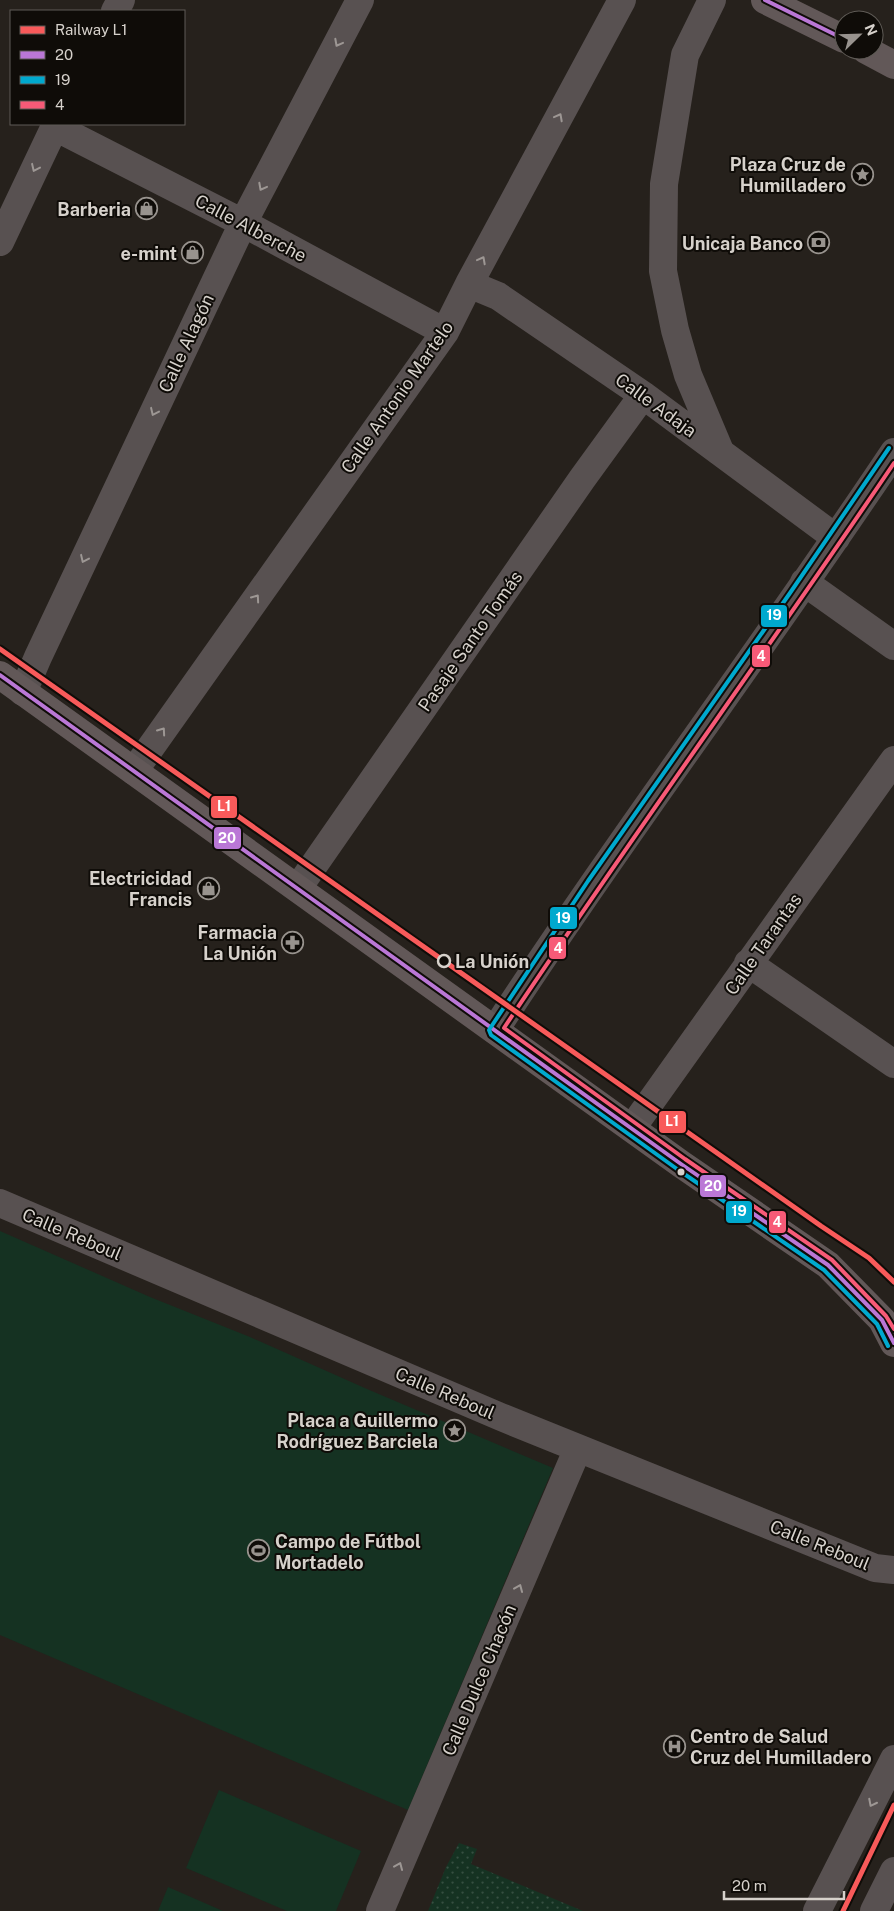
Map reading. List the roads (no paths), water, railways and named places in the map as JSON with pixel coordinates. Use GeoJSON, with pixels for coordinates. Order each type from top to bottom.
{"type":"FeatureCollection","features":[{"type":"Feature","properties":{"kind":"main road"},"geometry":{"type":"LineString","coordinates":[[765,0],[834,34]]}},
{"type":"Feature","properties":{"kind":"main road"},"geometry":{"type":"LineString","coordinates":[[0,675],[632,1128],[828,1265],[882,1320],[894,1343]]}},
{"type":"Feature","properties":{"kind":"street","name":"Calle Alagón"},"geometry":{"type":"LineString","coordinates":[[23,692],[243,223],[360,0]]}},
{"type":"Feature","properties":{"kind":"street","name":"Calle Antonio Martelo"},"geometry":{"type":"LineString","coordinates":[[134,771],[445,332],[622,0]]}},
{"type":"Feature","properties":{"kind":"street"},"geometry":{"type":"LineString","coordinates":[[712,0],[685,54],[664,184],[663,271],[675,330],[688,375],[720,451]]}},
{"type":"Feature","properties":{"kind":"street","name":"Calle Alberche"},"geometry":{"type":"LineString","coordinates":[[55,125],[243,223],[445,332]]}},
{"type":"Feature","properties":{"kind":"street"},"geometry":{"type":"LineString","coordinates":[[0,242],[55,125]]}},
{"type":"Feature","properties":{"kind":"street","name":"Calle Adaja"},"geometry":{"type":"LineString","coordinates":[[469,284],[498,296],[643,395],[836,538]]}},
{"type":"Feature","properties":{"kind":"street","name":"Pasaje Santo Tomás"},"geometry":{"type":"LineString","coordinates":[[298,888],[582,479],[643,395]]}},
{"type":"Feature","properties":{"kind":"street"},"geometry":{"type":"LineString","coordinates":[[495,1030],[894,452]]}},
{"type":"Feature","properties":{"kind":"street"},"geometry":{"type":"LineString","coordinates":[[804,582],[894,646]]}},
{"type":"Feature","properties":{"kind":"street","name":"Calle Tarantas"},"geometry":{"type":"LineString","coordinates":[[632,1128],[894,760]]}},
{"type":"Feature","properties":{"kind":"street"},"geometry":{"type":"LineString","coordinates":[[748,964],[894,1064]]}},
{"type":"Feature","properties":{"kind":"street","name":"Calle Reboul"},"geometry":{"type":"LineString","coordinates":[[0,1203],[492,1414],[875,1568],[894,1570]]}},
{"type":"Feature","properties":{"kind":"street","name":"Calle Dulce Chacón"},"geometry":{"type":"LineString","coordinates":[[380,1911],[578,1448]]}},
{"type":"Feature","properties":{"kind":"street"},"geometry":{"type":"LineString","coordinates":[[817,1911],[894,1759]]}},
{"type":"Feature","properties":{"kind":"street"},"geometry":{"type":"LineString","coordinates":[[874,1911],[894,1871]]}},
{"type":"Feature","properties":{"kind":"rail line","name":"L1"},"geometry":{"type":"LineString","coordinates":[[0,649],[869,1258],[894,1282]]}},
{"type":"Feature","properties":{"kind":"rail line","name":"L1"},"geometry":{"type":"LineString","coordinates":[[843,1911],[894,1805]]}},
{"type":"Feature","properties":{"kind":"place","name":"Plaza Cruz de Humilladero"},"geometry":{"type":"Point","coordinates":[862,174]}},
{"type":"Feature","properties":{"kind":"place","name":"Barberia"},"geometry":{"type":"Point","coordinates":[147,209]}},
{"type":"Feature","properties":{"kind":"place","name":"Unicaja Banco"},"geometry":{"type":"Point","coordinates":[819,243]}},
{"type":"Feature","properties":{"kind":"place","name":"e-mint"},"geometry":{"type":"Point","coordinates":[193,253]}},
{"type":"Feature","properties":{"kind":"place","name":"Electricidad Francis"},"geometry":{"type":"Point","coordinates":[208,888]}},
{"type":"Feature","properties":{"kind":"place","name":"Farmacia La Unión"},"geometry":{"type":"Point","coordinates":[293,942]}},
{"type":"Feature","properties":{"kind":"place","name":"La Unión"},"geometry":{"type":"Point","coordinates":[444,961]}},
{"type":"Feature","properties":{"kind":"place","name":"Placa a Guillermo Rodríguez Barciela"},"geometry":{"type":"Point","coordinates":[454,1430]}},
{"type":"Feature","properties":{"kind":"place","name":"Campo de Fútbol Mortadelo"},"geometry":{"type":"Point","coordinates":[259,1551]}},
{"type":"Feature","properties":{"kind":"place","name":"Centro de Salud Cruz del Humilladero"},"geometry":{"type":"Point","coordinates":[674,1746]}}]}
